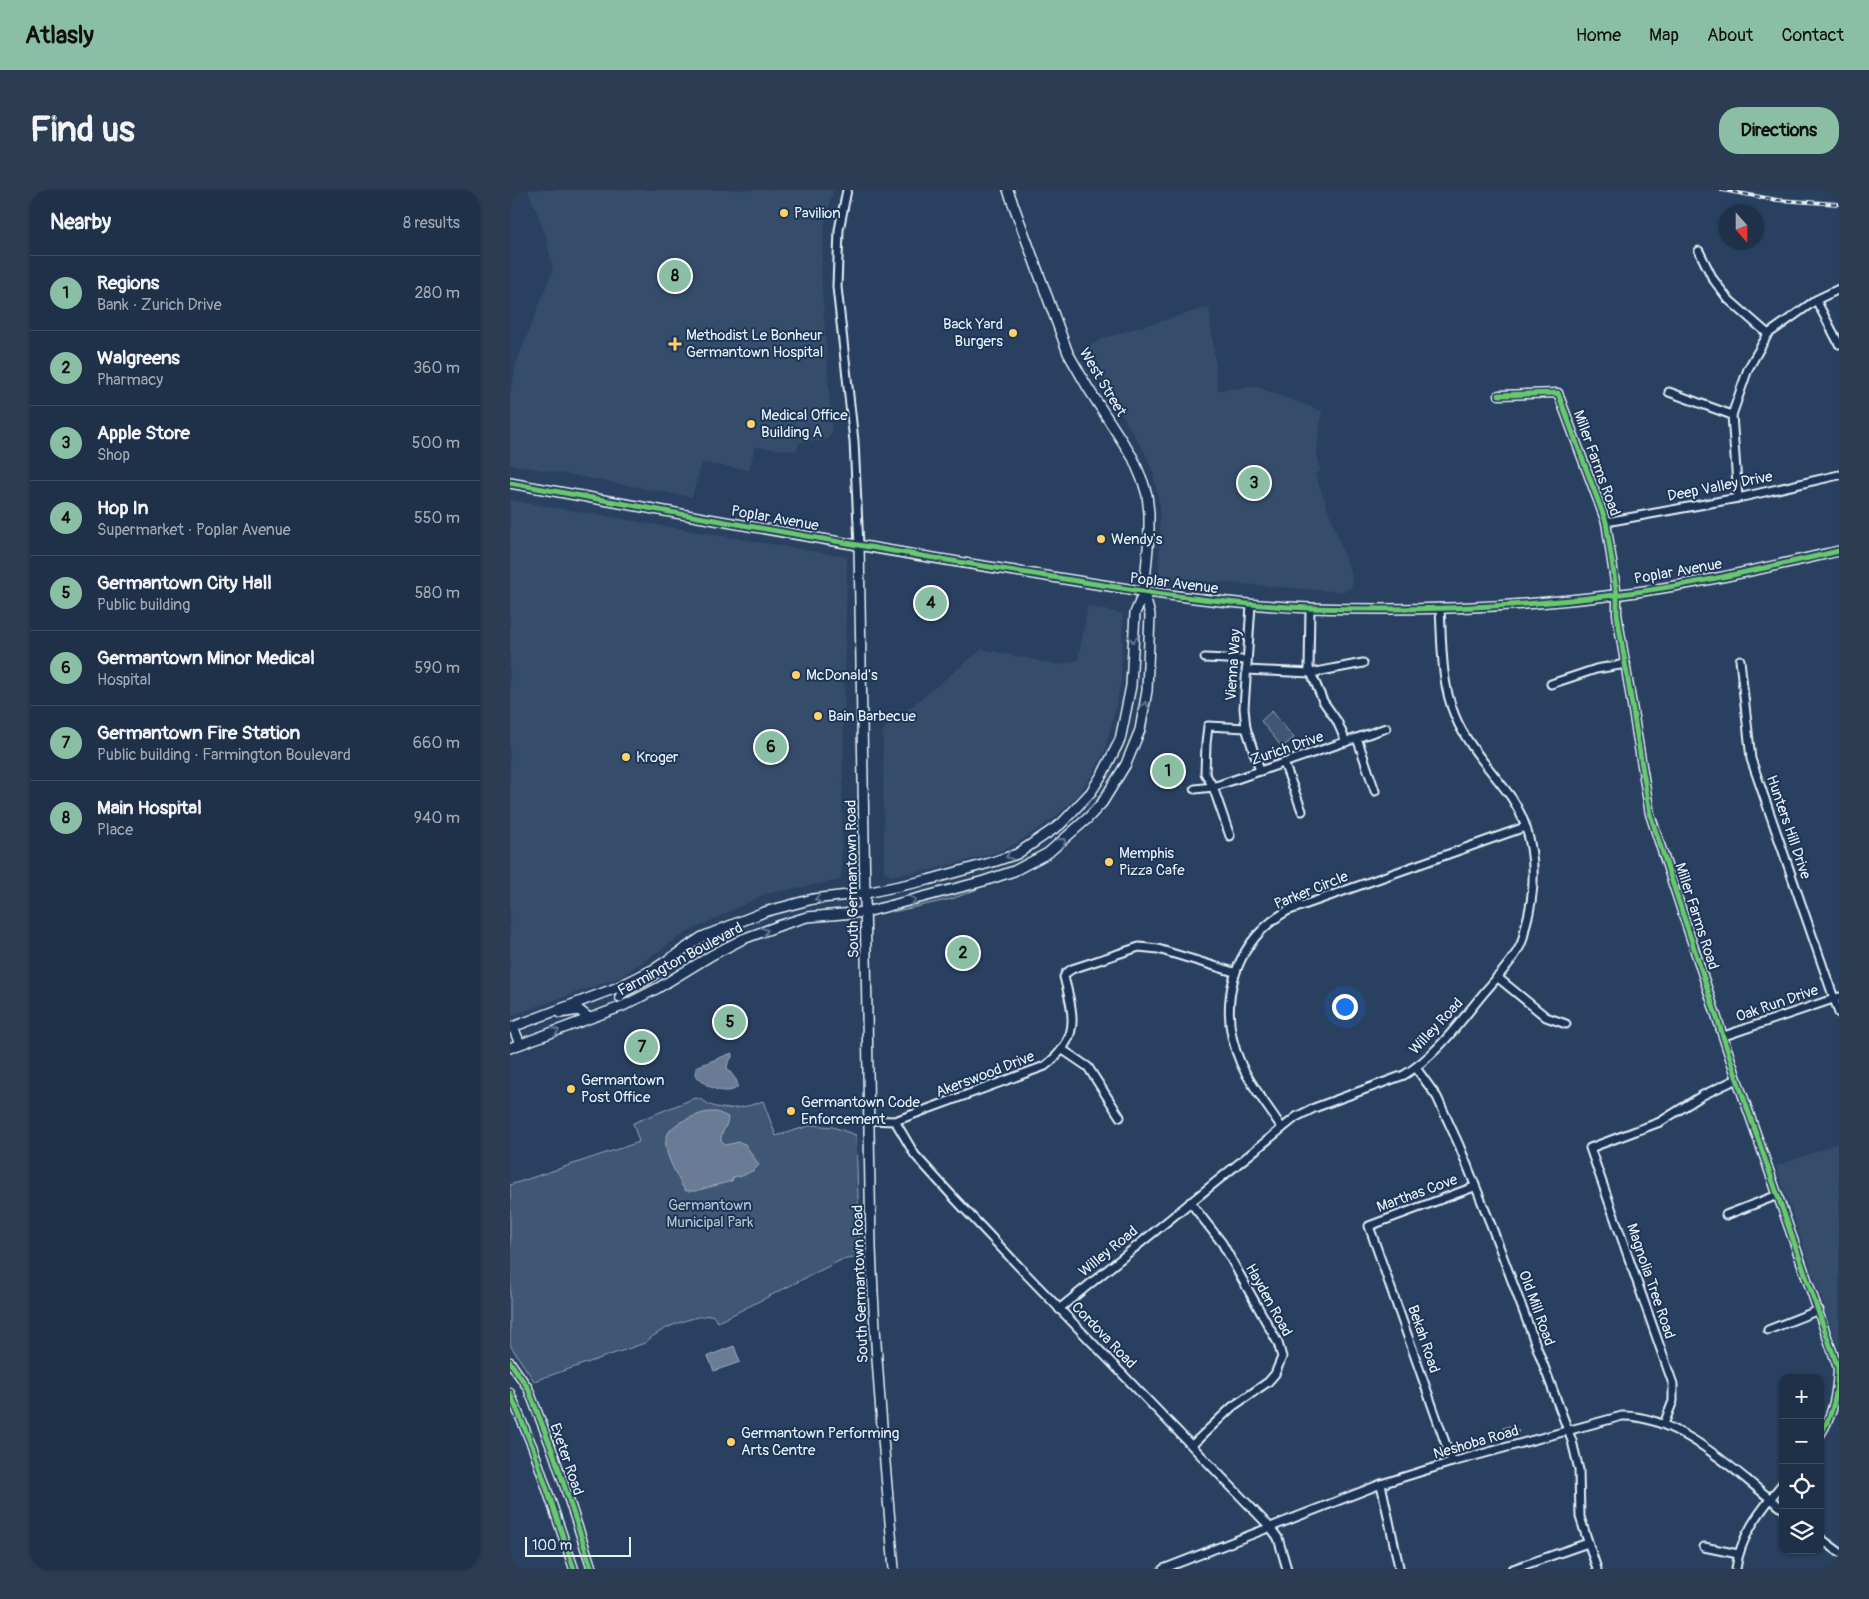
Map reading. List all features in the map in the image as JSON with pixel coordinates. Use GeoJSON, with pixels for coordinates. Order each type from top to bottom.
{"type":"FeatureCollection","features":[{"type":"Feature","properties":{"kind":"main road","name":"West Street"},"geometry":{"type":"LineString","coordinates":[[1008,190],[1068,353],[1133,458],[1144,482],[1149,513],[1149,537],[1144,592]]}},
{"type":"Feature","properties":{"kind":"main road","name":"Poplar Avenue"},"geometry":{"type":"LineString","coordinates":[[510,483],[858,546],[1144,592],[1251,605],[1310,608],[1440,608],[1530,604],[1617,595],[1747,572],[1839,551]]}},
{"type":"Feature","properties":{"kind":"main road","name":"South Germantown Road"},"geometry":{"type":"LineString","coordinates":[[858,546],[869,1044],[868,1120],[874,1329],[894,1569]]}},
{"type":"Feature","properties":{"kind":"main road","name":"Farmington Boulevard"},"geometry":{"type":"LineString","coordinates":[[510,1048],[589,1018],[620,997],[638,978],[702,937],[764,912],[813,899],[866,894],[928,880],[993,862],[1017,854],[1061,824],[1085,798],[1103,773],[1120,740],[1131,686],[1134,613],[1144,592]]}},
{"type":"Feature","properties":{"kind":"main road","name":"Farmington Boulevard"},"geometry":{"type":"LineString","coordinates":[[512,1027],[538,1017],[658,988],[712,955],[756,934],[808,917],[866,912],[984,881],[1029,865],[1048,853],[1070,835],[1102,802],[1126,764],[1140,730],[1147,691],[1150,615],[1144,592]]}},
{"type":"Feature","properties":{"kind":"main road"},"geometry":{"type":"LineString","coordinates":[[538,1017],[579,1010],[589,1018]]}},
{"type":"Feature","properties":{"kind":"main road"},"geometry":{"type":"LineString","coordinates":[[512,1027],[520,1044]]}},
{"type":"Feature","properties":{"kind":"street","name":"South Germantown Road"},"geometry":{"type":"LineString","coordinates":[[846,190],[838,230],[837,287],[854,441],[858,546]]}},
{"type":"Feature","properties":{"kind":"street"},"geometry":{"type":"LineString","coordinates":[[1699,251],[1713,279],[1728,299],[1768,334]]}},
{"type":"Feature","properties":{"kind":"street"},"geometry":{"type":"LineString","coordinates":[[1738,498],[1732,416],[1748,369],[1768,334],[1816,300],[1839,289]]}},
{"type":"Feature","properties":{"kind":"street"},"geometry":{"type":"LineString","coordinates":[[1816,300],[1839,344]]}},
{"type":"Feature","properties":{"kind":"street"},"geometry":{"type":"LineString","coordinates":[[1670,392],[1732,416]]}},
{"type":"Feature","properties":{"kind":"street","name":"Miller Farms Road"},"geometry":{"type":"LineString","coordinates":[[1500,394],[1558,393],[1606,522],[1617,595],[1617,614],[1650,814],[1737,1079],[1838,1368],[1835,1403],[1824,1429]]}},
{"type":"Feature","properties":{"kind":"street","name":"Deep Valley Drive"},"geometry":{"type":"LineString","coordinates":[[1606,522],[1738,498],[1839,475]]}},
{"type":"Feature","properties":{"kind":"street","name":"Vienna Way"},"geometry":{"type":"LineString","coordinates":[[1251,605],[1244,696],[1246,728],[1260,771]]}},
{"type":"Feature","properties":{"kind":"street"},"geometry":{"type":"LineString","coordinates":[[1310,608],[1309,658],[1311,673],[1323,702],[1337,721],[1346,742]]}},
{"type":"Feature","properties":{"kind":"street","name":"Willey Road"},"geometry":{"type":"LineString","coordinates":[[1059,1309],[1296,1117],[1314,1108],[1396,1078],[1416,1068],[1433,1053],[1498,977],[1520,946],[1533,898],[1533,864],[1525,827],[1512,799],[1464,735],[1454,715],[1446,686],[1440,608]]}},
{"type":"Feature","properties":{"kind":"street"},"geometry":{"type":"LineString","coordinates":[[1205,658],[1248,660]]}},
{"type":"Feature","properties":{"kind":"street","name":"Hunters Hill Drive"},"geometry":{"type":"LineString","coordinates":[[1740,660],[1751,759],[1836,998],[1839,1013]]}},
{"type":"Feature","properties":{"kind":"street"},"geometry":{"type":"LineString","coordinates":[[1246,670],[1311,673],[1362,663]]}},
{"type":"Feature","properties":{"kind":"street"},"geometry":{"type":"LineString","coordinates":[[1551,684],[1596,669],[1626,664]]}},
{"type":"Feature","properties":{"kind":"street"},"geometry":{"type":"LineString","coordinates":[[1230,836],[1205,773],[1208,726],[1246,728]]}},
{"type":"Feature","properties":{"kind":"street","name":"Zurich Drive"},"geometry":{"type":"LineString","coordinates":[[1195,789],[1212,788],[1386,728]]}},
{"type":"Feature","properties":{"kind":"street"},"geometry":{"type":"LineString","coordinates":[[1357,738],[1375,791]]}},
{"type":"Feature","properties":{"kind":"street"},"geometry":{"type":"LineString","coordinates":[[1284,763],[1302,811]]}},
{"type":"Feature","properties":{"kind":"street","name":"Parker Circle"},"geometry":{"type":"LineString","coordinates":[[1282,1128],[1241,1065],[1234,1044],[1230,1018],[1232,982],[1234,972],[1251,944],[1273,920],[1287,911],[1525,827]]}},
{"type":"Feature","properties":{"kind":"street"},"geometry":{"type":"LineString","coordinates":[[1120,1117],[1088,1067],[1063,1050],[1070,1035],[1072,1017],[1064,977],[1066,973],[1072,969],[1139,947],[1158,949],[1234,972]]}},
{"type":"Feature","properties":{"kind":"street"},"geometry":{"type":"LineString","coordinates":[[1498,977],[1546,1017],[1566,1024]]}},
{"type":"Feature","properties":{"kind":"street","name":"Oak Run Drive"},"geometry":{"type":"LineString","coordinates":[[1724,1036],[1836,998]]}},
{"type":"Feature","properties":{"kind":"street","name":"Akerswood Drive"},"geometry":{"type":"LineString","coordinates":[[868,1120],[896,1121],[1029,1073],[1045,1066],[1063,1050]]}},
{"type":"Feature","properties":{"kind":"street","name":"Old Mill Road"},"geometry":{"type":"LineString","coordinates":[[1416,1068],[1436,1097],[1446,1116],[1491,1225],[1568,1430],[1577,1460],[1579,1512],[1597,1569]]}},
{"type":"Feature","properties":{"kind":"street","name":"Magnolia Tree Road"},"geometry":{"type":"LineString","coordinates":[[1664,1424],[1673,1401],[1673,1384],[1590,1148],[1660,1122],[1703,1095],[1737,1079]]}},
{"type":"Feature","properties":{"kind":"street","name":"Cordova Road"},"geometry":{"type":"LineString","coordinates":[[896,1121],[915,1155],[1059,1309],[1270,1527],[1278,1538],[1287,1569]]}},
{"type":"Feature","properties":{"kind":"street","name":"Marthas Cove"},"geometry":{"type":"LineString","coordinates":[[1369,1226],[1474,1186]]}},
{"type":"Feature","properties":{"kind":"street"},"geometry":{"type":"LineString","coordinates":[[1726,1215],[1778,1195]]}},
{"type":"Feature","properties":{"kind":"street","name":"Hayden Road"},"geometry":{"type":"LineString","coordinates":[[1190,1202],[1222,1243],[1278,1343],[1282,1357],[1275,1374],[1268,1382],[1232,1407],[1192,1445]]}},
{"type":"Feature","properties":{"kind":"street","name":"Bekah Road"},"geometry":{"type":"LineString","coordinates":[[1369,1226],[1452,1462]]}},
{"type":"Feature","properties":{"kind":"street"},"geometry":{"type":"LineString","coordinates":[[1768,1330],[1819,1310]]}},
{"type":"Feature","properties":{"kind":"street","name":"Exeter Road"},"geometry":{"type":"LineString","coordinates":[[510,1362],[528,1388],[554,1456],[592,1569]]}},
{"type":"Feature","properties":{"kind":"street","name":"Exeter Road"},"geometry":{"type":"LineString","coordinates":[[510,1392],[534,1448],[574,1569]]}},
{"type":"Feature","properties":{"kind":"street","name":"Neshoba Road"},"geometry":{"type":"LineString","coordinates":[[1164,1569],[1381,1484],[1452,1462],[1622,1416],[1645,1418],[1680,1432],[1700,1445],[1779,1506]]}},
{"type":"Feature","properties":{"kind":"street"},"geometry":{"type":"LineString","coordinates":[[1381,1484],[1399,1567]]}},
{"type":"Feature","properties":{"kind":"street"},"geometry":{"type":"LineString","coordinates":[[1736,1569],[1738,1554],[1750,1527],[1779,1489]]}},
{"type":"Feature","properties":{"kind":"street"},"geometry":{"type":"LineString","coordinates":[[1824,1541],[1839,1552]]}},
{"type":"Feature","properties":{"kind":"street"},"geometry":{"type":"LineString","coordinates":[[1513,1569],[1588,1543]]}},
{"type":"Feature","properties":{"kind":"street"},"geometry":{"type":"LineString","coordinates":[[1704,1547],[1738,1554]]}},
{"type":"Feature","properties":{"kind":"shaded area","name":"Methodist Le Bonheur Germantown Hospital"},"geometry":{"type":"Polygon","coordinates":[[[528,190],[833,190],[824,229],[821,274],[832,433],[827,440],[800,442],[796,451],[755,447],[749,470],[702,463],[692,497],[510,464],[510,397],[517,361],[553,269],[546,236],[528,190]]]}},
{"type":"Feature","properties":{"kind":"shaded area"},"geometry":{"type":"Polygon","coordinates":[[[1209,307],[1218,390],[1257,387],[1322,411],[1317,451],[1320,471],[1315,474],[1353,581],[1351,588],[1343,592],[1166,578],[1160,573],[1160,506],[1153,473],[1145,453],[1083,350],[1103,338],[1209,307]]]}},
{"type":"Feature","properties":{"kind":"shaded area"},"geometry":{"type":"Polygon","coordinates":[[[510,500],[847,557],[841,880],[765,894],[684,934],[620,977],[510,1016],[510,500]]]}},
{"type":"Feature","properties":{"kind":"shaded area"},"geometry":{"type":"Polygon","coordinates":[[[1088,606],[1123,614],[1121,680],[1104,753],[1090,778],[1075,798],[1056,816],[1019,842],[998,852],[930,870],[891,876],[884,871],[883,730],[982,649],[1059,665],[1078,660],[1088,606]]]}},
{"type":"Feature","properties":{"kind":"shaded area"},"geometry":{"type":"Polygon","coordinates":[[[732,1053],[727,1068],[737,1081],[737,1088],[721,1091],[704,1083],[696,1075],[696,1067],[732,1053]]]}},
{"type":"Feature","properties":{"kind":"shaded area"},"geometry":{"type":"Polygon","coordinates":[[[709,1112],[717,1112],[728,1117],[721,1141],[725,1145],[739,1142],[745,1144],[759,1165],[754,1170],[740,1177],[736,1176],[732,1181],[695,1191],[686,1191],[669,1157],[666,1140],[669,1132],[676,1125],[687,1119],[709,1112]]]}},
{"type":"Feature","properties":{"kind":"shaded area"},"geometry":{"type":"Polygon","coordinates":[[[1839,1143],[1839,1349],[1776,1166],[1839,1143]]]}},
{"type":"Feature","properties":{"kind":"shaded area"},"geometry":{"type":"Polygon","coordinates":[[[734,1346],[740,1362],[714,1371],[708,1356],[734,1346]]]}},
{"type":"Feature","properties":{"kind":"green space"},"geometry":{"type":"Polygon","coordinates":[[[1272,711],[1294,738],[1282,747],[1261,721],[1272,711]]]}},
{"type":"Feature","properties":{"kind":"green space"},"geometry":{"type":"Polygon","coordinates":[[[977,887],[978,889],[952,899],[893,912],[893,910],[977,887]]]}},
{"type":"Feature","properties":{"kind":"green space","name":"Germantown Municipal Park"},"geometry":{"type":"Polygon","coordinates":[[[695,1098],[710,1105],[723,1108],[744,1107],[763,1101],[776,1136],[812,1125],[833,1127],[856,1135],[860,1257],[841,1260],[718,1322],[712,1315],[685,1321],[659,1332],[645,1343],[534,1381],[510,1345],[510,1185],[639,1142],[633,1123],[695,1098]]]}},
{"type":"Feature","properties":{"kind":"green space"},"geometry":{"type":"Polygon","coordinates":[[[1509,1426],[1519,1432],[1493,1439],[1494,1431],[1509,1426]]]}},
{"type":"Feature","properties":{"kind":"railway"},"geometry":{"type":"LineString","coordinates":[[1722,190],[1777,200],[1839,204]]}},
{"type":"Feature","properties":{"kind":"cycle path"},"geometry":{"type":"LineString","coordinates":[[1499,395],[1558,393],[1606,522],[1617,595],[1617,614],[1650,814],[1737,1079],[1838,1368],[1834,1403],[1824,1429]]}},
{"type":"Feature","properties":{"kind":"cycle path"},"geometry":{"type":"LineString","coordinates":[[510,483],[818,538],[1118,587],[1194,598],[1310,608],[1462,608],[1576,599],[1699,582],[1839,551]]}},
{"type":"Feature","properties":{"kind":"cycle path"},"geometry":{"type":"LineString","coordinates":[[510,1362],[528,1388],[554,1455],[592,1569]]}},
{"type":"Feature","properties":{"kind":"cycle path"},"geometry":{"type":"LineString","coordinates":[[510,1393],[533,1448],[574,1569]]}},
{"type":"Feature","properties":{"kind":"place","name":"Pavilion"},"geometry":{"type":"Point","coordinates":[784,213]}},
{"type":"Feature","properties":{"kind":"place","name":"Main Hospital"},"geometry":{"type":"Point","coordinates":[675,276]}},
{"type":"Feature","properties":{"kind":"place","name":"Back Yard Burgers"},"geometry":{"type":"Point","coordinates":[1013,333]}},
{"type":"Feature","properties":{"kind":"place","name":"Methodist Le Bonheur Germantown Hospital"},"geometry":{"type":"Point","coordinates":[675,344]}},
{"type":"Feature","properties":{"kind":"place","name":"Medical Office Building A"},"geometry":{"type":"Point","coordinates":[751,424]}},
{"type":"Feature","properties":{"kind":"place","name":"Apple Store"},"geometry":{"type":"Point","coordinates":[1254,483]}},
{"type":"Feature","properties":{"kind":"place","name":"Wendy's"},"geometry":{"type":"Point","coordinates":[1101,539]}},
{"type":"Feature","properties":{"kind":"place","name":"Hop In"},"geometry":{"type":"Point","coordinates":[931,603]}},
{"type":"Feature","properties":{"kind":"place","name":"McDonald's"},"geometry":{"type":"Point","coordinates":[796,675]}},
{"type":"Feature","properties":{"kind":"place","name":"Bain Barbecue"},"geometry":{"type":"Point","coordinates":[818,716]}},
{"type":"Feature","properties":{"kind":"place","name":"Germantown Minor Medical"},"geometry":{"type":"Point","coordinates":[771,747]}},
{"type":"Feature","properties":{"kind":"place","name":"Kroger"},"geometry":{"type":"Point","coordinates":[626,757]}},
{"type":"Feature","properties":{"kind":"place","name":"Regions"},"geometry":{"type":"Point","coordinates":[1168,771]}},
{"type":"Feature","properties":{"kind":"place","name":"Memphis Pizza Cafe"},"geometry":{"type":"Point","coordinates":[1109,862]}},
{"type":"Feature","properties":{"kind":"place","name":"Walgreens"},"geometry":{"type":"Point","coordinates":[963,953]}},
{"type":"Feature","properties":{"kind":"place","name":"Germantown City Hall"},"geometry":{"type":"Point","coordinates":[730,1022]}},
{"type":"Feature","properties":{"kind":"place","name":"Germantown Fire Station"},"geometry":{"type":"Point","coordinates":[642,1047]}},
{"type":"Feature","properties":{"kind":"place","name":"Germantown Post Office"},"geometry":{"type":"Point","coordinates":[571,1089]}},
{"type":"Feature","properties":{"kind":"place","name":"Germantown Code Enforcement"},"geometry":{"type":"Point","coordinates":[791,1111]}},
{"type":"Feature","properties":{"kind":"place","name":"Germantown Performing Arts Centre"},"geometry":{"type":"Point","coordinates":[731,1442]}}]}
